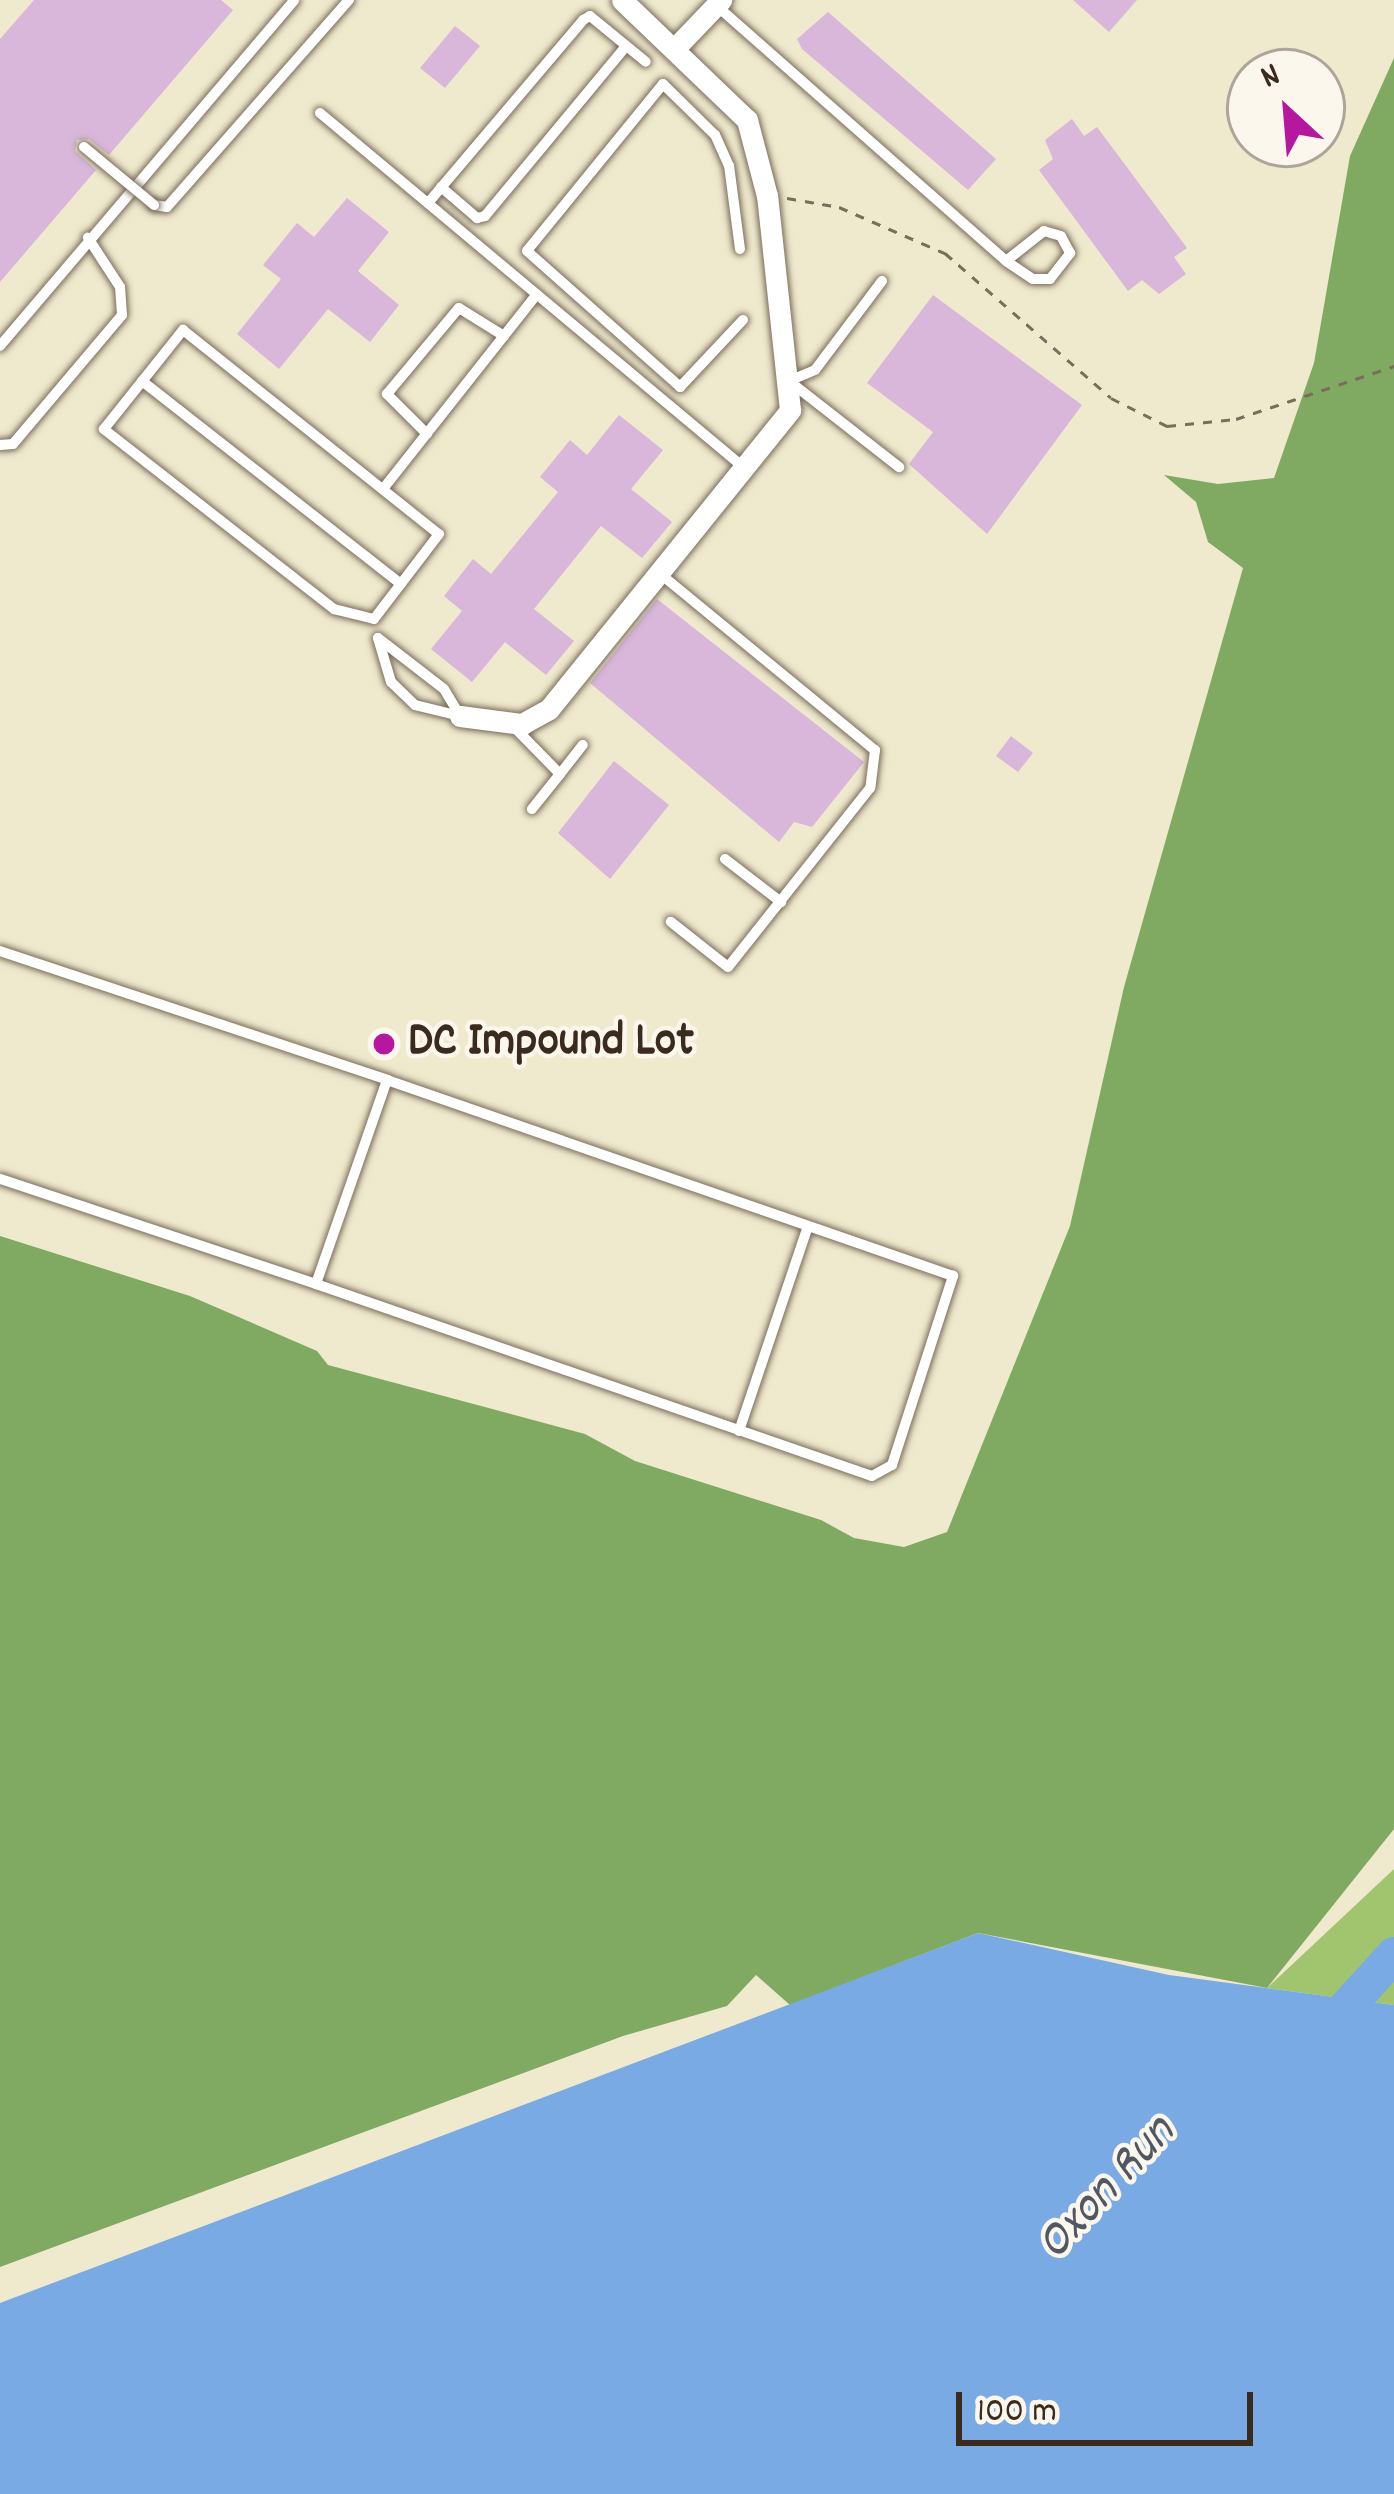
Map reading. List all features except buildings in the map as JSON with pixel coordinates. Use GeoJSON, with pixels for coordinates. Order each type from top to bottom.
{"type":"FeatureCollection","features":[{"type":"Feature","properties":{"kind":"street"},"geometry":{"type":"LineString","coordinates":[[460,716],[511,724],[549,709],[790,410],[767,196],[747,120],[676,46],[622,0]]}},
{"type":"Feature","properties":{"kind":"street"},"geometry":{"type":"LineString","coordinates":[[676,46],[716,2]]}},
{"type":"Feature","properties":{"kind":"lane"},"geometry":{"type":"LineString","coordinates":[[0,346],[293,0]]}},
{"type":"Feature","properties":{"kind":"lane"},"geometry":{"type":"LineString","coordinates":[[84,147],[154,205],[166,207],[350,0]]}},
{"type":"Feature","properties":{"kind":"lane"},"geometry":{"type":"LineString","coordinates":[[716,2],[1006,261],[1033,279],[1050,279],[1070,253],[1061,236],[1044,232],[1006,261]]}},
{"type":"Feature","properties":{"kind":"lane"},"geometry":{"type":"LineString","coordinates":[[428,203],[583,20],[590,16],[646,62]]}},
{"type":"Feature","properties":{"kind":"lane"},"geometry":{"type":"LineString","coordinates":[[441,187],[485,216],[626,46]]}},
{"type":"Feature","properties":{"kind":"lane"},"geometry":{"type":"LineString","coordinates":[[740,249],[729,166],[715,135],[663,84],[527,251],[565,291],[686,388],[743,320]]}},
{"type":"Feature","properties":{"kind":"lane"},"geometry":{"type":"LineString","coordinates":[[320,112],[742,466]]}},
{"type":"Feature","properties":{"kind":"lane"},"geometry":{"type":"LineString","coordinates":[[0,446],[13,444],[122,315],[120,287],[88,238]]}},
{"type":"Feature","properties":{"kind":"lane"},"geometry":{"type":"LineString","coordinates":[[788,381],[815,370],[882,280]]}},
{"type":"Feature","properties":{"kind":"lane"},"geometry":{"type":"LineString","coordinates":[[550,306],[565,291]]}},
{"type":"Feature","properties":{"kind":"lane"},"geometry":{"type":"LineString","coordinates":[[383,489],[537,294]]}},
{"type":"Feature","properties":{"kind":"lane"},"geometry":{"type":"LineString","coordinates":[[427,434],[387,394],[459,308],[504,336]]}},
{"type":"Feature","properties":{"kind":"lane"},"geometry":{"type":"LineString","coordinates":[[374,619],[334,609],[104,429],[183,330],[439,533],[374,619],[392,682],[415,705],[460,716]]}},
{"type":"Feature","properties":{"kind":"lane"},"geometry":{"type":"LineString","coordinates":[[142,381],[401,584]]}},
{"type":"Feature","properties":{"kind":"lane"},"geometry":{"type":"LineString","coordinates":[[788,381],[899,467]]}},
{"type":"Feature","properties":{"kind":"lane"},"geometry":{"type":"LineString","coordinates":[[658,572],[875,750],[870,788],[728,967],[671,922]]}},
{"type":"Feature","properties":{"kind":"lane"},"geometry":{"type":"LineString","coordinates":[[378,638],[444,689],[460,716]]}},
{"type":"Feature","properties":{"kind":"lane"},"geometry":{"type":"LineString","coordinates":[[511,724],[560,774]]}},
{"type":"Feature","properties":{"kind":"lane"},"geometry":{"type":"LineString","coordinates":[[532,809],[583,745]]}},
{"type":"Feature","properties":{"kind":"lane"},"geometry":{"type":"LineString","coordinates":[[725,859],[781,902]]}},
{"type":"Feature","properties":{"kind":"lane"},"geometry":{"type":"LineString","coordinates":[[0,951],[953,1276],[892,1465],[872,1476],[0,1179]]}},
{"type":"Feature","properties":{"kind":"lane"},"geometry":{"type":"LineString","coordinates":[[316,1284],[387,1080]]}},
{"type":"Feature","properties":{"kind":"lane"},"geometry":{"type":"LineString","coordinates":[[739,1431],[808,1226]]}},
{"type":"Feature","properties":{"kind":"path"},"geometry":{"type":"LineString","coordinates":[[767,196],[839,207],[945,253],[1111,398],[1167,426],[1237,419],[1394,366]]}},
{"type":"Feature","properties":{"kind":"green space"},"geometry":{"type":"Polygon","coordinates":[[[1394,58],[1394,1829],[1267,1988],[978,1933],[790,2005],[756,1975],[727,2006],[623,2036],[0,2267],[0,1236],[190,1296],[317,1351],[328,1365],[585,1434],[635,1461],[821,1520],[854,1538],[904,1547],[947,1532],[1070,1226],[1124,987],[1243,568],[1208,542],[1196,502],[1164,475],[1218,484],[1274,478],[1314,363],[1350,156],[1394,58]]]}},
{"type":"Feature","properties":{"kind":"green space"},"geometry":{"type":"Polygon","coordinates":[[[1394,1869],[1394,2005],[1267,1988],[1394,1869]]]}},
{"type":"Feature","properties":{"kind":"water"},"geometry":{"type":"Polygon","coordinates":[[[978,1933],[1169,1975],[1394,2005],[1394,2494],[0,2494],[0,2303],[978,1933]]]}},
{"type":"Feature","properties":{"kind":"waterway","name":"Oxon Run"},"geometry":{"type":"LineString","coordinates":[[1324,2032],[1394,1955]]}},
{"type":"Feature","properties":{"kind":"place","name":"DC Impound Lot"},"geometry":{"type":"Point","coordinates":[384,1044]}}]}
